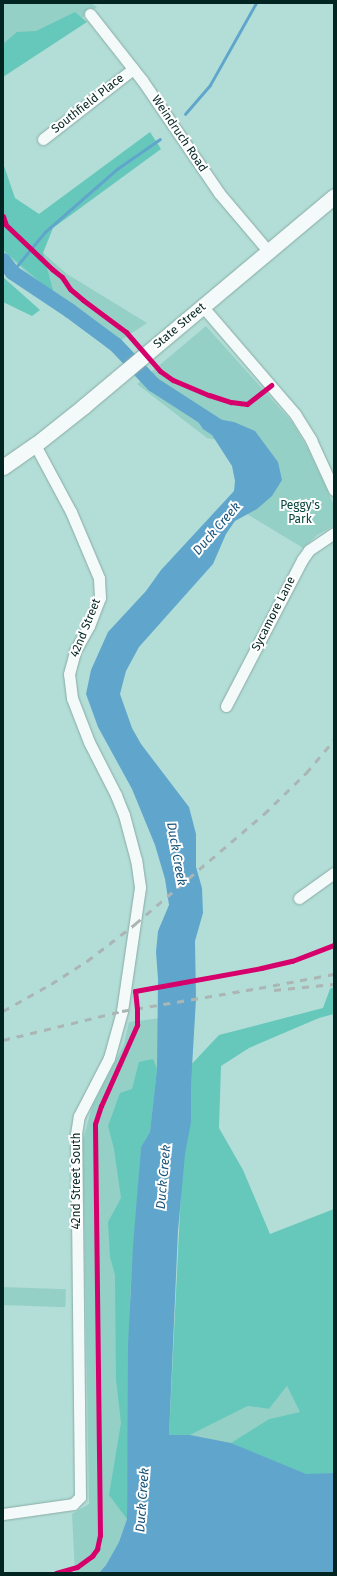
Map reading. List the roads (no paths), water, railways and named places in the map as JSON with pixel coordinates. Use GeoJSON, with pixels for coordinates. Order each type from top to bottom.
{"type":"FeatureCollection","features":[{"type":"Feature","properties":{"kind":"main road","name":"State Street"},"geometry":{"type":"LineString","coordinates":[[3,467],[35,445],[162,342],[334,196]]}},
{"type":"Feature","properties":{"kind":"street","name":"Weindruch Road"},"geometry":{"type":"LineString","coordinates":[[90,14],[142,80],[219,193],[269,252]]}},
{"type":"Feature","properties":{"kind":"street","name":"Southfield Place"},"geometry":{"type":"LineString","coordinates":[[43,139],[133,69]]}},
{"type":"Feature","properties":{"kind":"street"},"geometry":{"type":"LineString","coordinates":[[203,307],[294,414],[311,440],[334,490]]}},
{"type":"Feature","properties":{"kind":"street","name":"42nd Street"},"geometry":{"type":"LineString","coordinates":[[35,445],[71,512],[99,578],[100,598],[89,626],[76,651],[69,674],[72,698],[89,742],[116,795],[124,815]]}},
{"type":"Feature","properties":{"kind":"street","name":"Sycamore Lane"},"geometry":{"type":"LineString","coordinates":[[226,706],[302,560],[309,550],[334,533]]}},
{"type":"Feature","properties":{"kind":"street","name":"42nd Street South"},"geometry":{"type":"LineString","coordinates":[[3,1514],[73,1504],[80,1497],[76,1134],[79,1116],[109,1058],[122,1011],[140,887],[136,860],[124,815]]}},
{"type":"Feature","properties":{"kind":"street"},"geometry":{"type":"LineString","coordinates":[[299,898],[334,873]]}},
{"type":"Feature","properties":{"kind":"water"},"geometry":{"type":"Polygon","coordinates":[[[201,416],[234,422],[255,431],[278,462],[282,480],[272,496],[257,509],[235,521],[226,534],[213,564],[139,647],[126,671],[120,694],[132,728],[141,744],[189,807],[196,834],[196,867],[202,888],[203,913],[195,941],[196,999],[191,1084],[191,1122],[185,1154],[178,1231],[169,1435],[190,1435],[231,1443],[306,1474],[334,1473],[334,1573],[99,1573],[106,1565],[119,1542],[127,1519],[128,1345],[133,1246],[141,1147],[150,1132],[157,1069],[158,979],[156,952],[158,931],[169,905],[165,879],[155,845],[132,789],[98,727],[86,694],[91,670],[108,632],[146,591],[161,570],[234,491],[235,481],[232,466],[212,435],[203,429],[197,420],[201,416]]]}},
{"type":"Feature","properties":{"kind":"waterway"},"geometry":{"type":"LineString","coordinates":[[185,114],[210,85],[256,3]]}},
{"type":"Feature","properties":{"kind":"waterway"},"geometry":{"type":"LineString","coordinates":[[12,272],[45,232],[117,169],[160,139]]}},
{"type":"Feature","properties":{"kind":"waterway","name":"Duck Creek"},"geometry":{"type":"LineString","coordinates":[[3,260],[12,272],[69,310],[115,344],[153,384],[218,426]]}},
{"type":"Feature","properties":{"kind":"railway"},"geometry":{"type":"LineString","coordinates":[[3,1011],[51,984],[87,961],[135,924],[264,814],[306,773],[334,740]]}},
{"type":"Feature","properties":{"kind":"railway"},"geometry":{"type":"LineString","coordinates":[[3,1040],[122,1011],[334,974]]}},
{"type":"Feature","properties":{"kind":"railway"},"geometry":{"type":"LineString","coordinates":[[274,990],[334,984]]}},
{"type":"Feature","properties":{"kind":"park label","name":"Peggy's Park"},"geometry":{"type":"Point","coordinates":[300,513]}}]}
